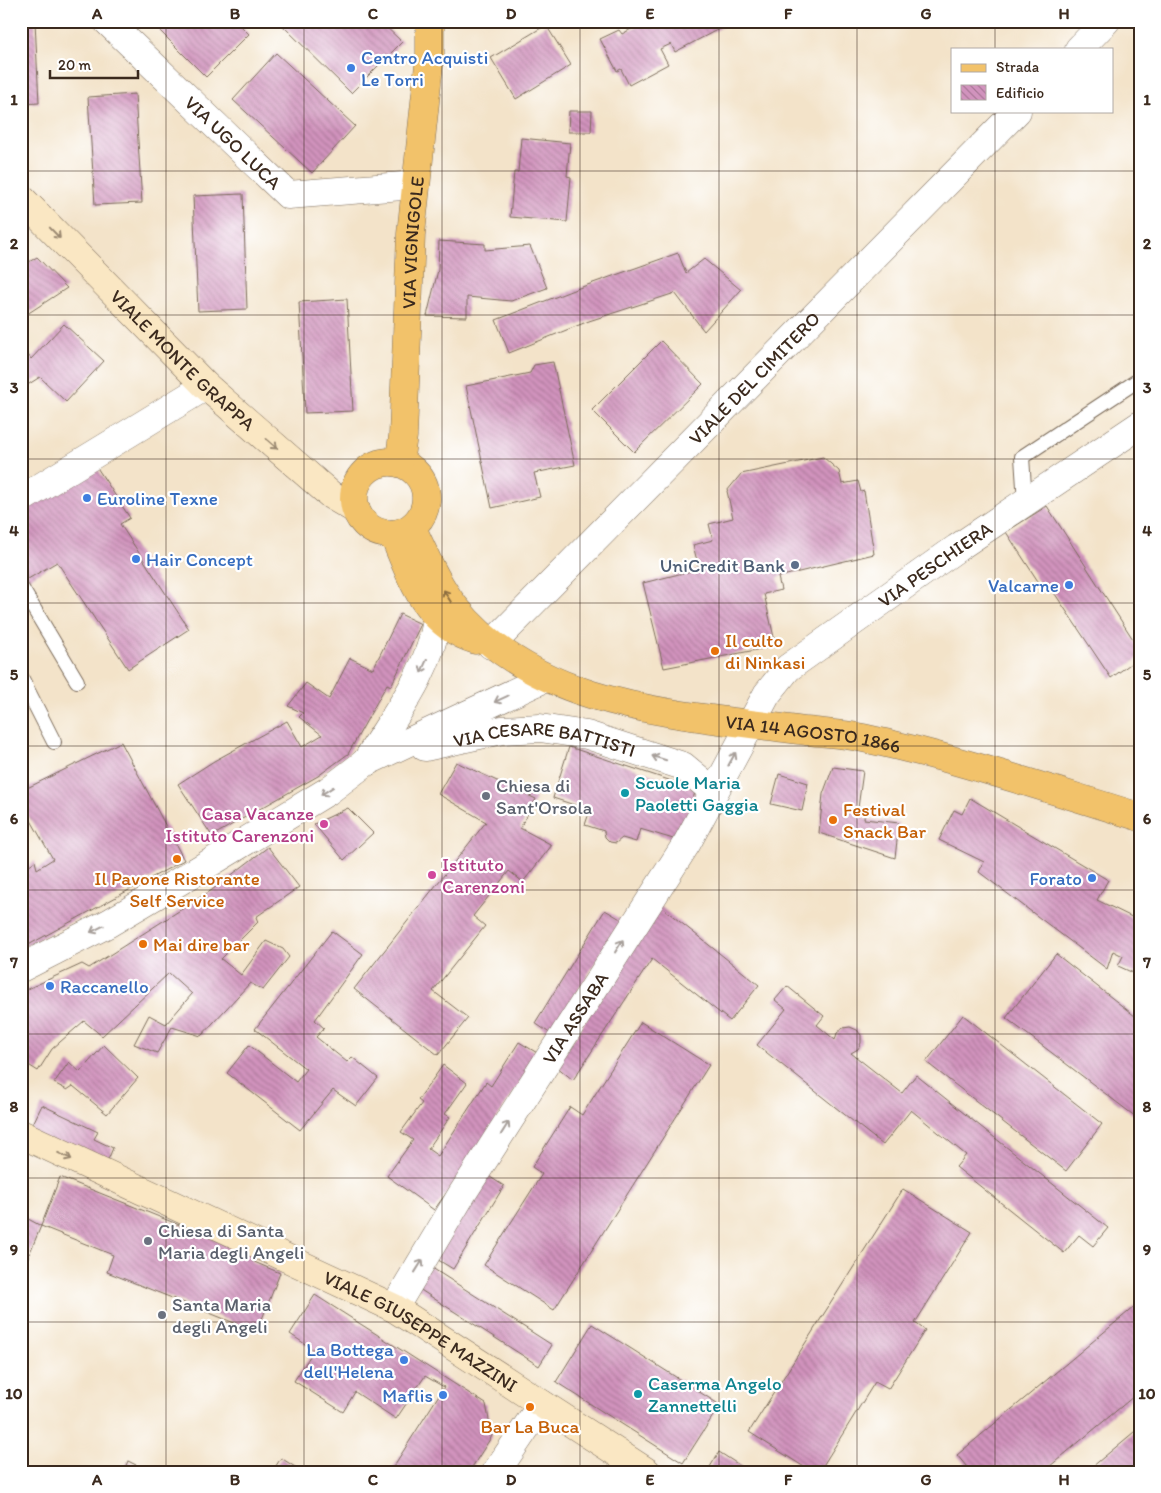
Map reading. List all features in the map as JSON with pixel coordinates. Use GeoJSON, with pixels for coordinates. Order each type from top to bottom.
{"type":"FeatureCollection","features":[{"type":"Feature","properties":{"kind":"main road","name":"VIA VIGNIGOLE"},"geometry":{"type":"LineString","coordinates":[[399,463],[402,436],[411,234],[430,55],[430,21]]}},
{"type":"Feature","properties":{"kind":"main road"},"geometry":{"type":"LineString","coordinates":[[388,462],[399,463],[414,472],[425,486],[427,497],[425,509],[420,519],[403,531],[384,534],[366,526],[356,510],[355,488],[368,470],[388,462]]}},
{"type":"Feature","properties":{"kind":"main road","name":"VIA 14 AGOSTO 1866"},"geometry":{"type":"LineString","coordinates":[[403,531],[455,607],[491,645]]}},
{"type":"Feature","properties":{"kind":"main road","name":"VIA 14 AGOSTO 1866"},"geometry":{"type":"LineString","coordinates":[[403,531],[418,592],[437,619],[464,636],[491,645],[545,678],[596,697],[691,716],[861,738],[977,767],[1140,817]]}},
{"type":"Feature","properties":{"kind":"street","name":"VIA UGO LUCA"},"geometry":{"type":"LineString","coordinates":[[107,21],[288,195],[415,185]]}},
{"type":"Feature","properties":{"kind":"street"},"geometry":{"type":"LineString","coordinates":[[1080,48],[1106,21]]}},
{"type":"Feature","properties":{"kind":"street","name":"VIALE DEL CIMITERO"},"geometry":{"type":"LineString","coordinates":[[491,645],[1016,112]]}},
{"type":"Feature","properties":{"kind":"street","name":"VIALE MONTE GRAPPA"},"geometry":{"type":"LineString","coordinates":[[21,198],[206,386],[332,496],[356,510]]}},
{"type":"Feature","properties":{"kind":"street"},"geometry":{"type":"LineString","coordinates":[[21,499],[206,386]]}},
{"type":"Feature","properties":{"kind":"street","name":"VIA PESCHIERA"},"geometry":{"type":"LineString","coordinates":[[752,723],[767,694],[788,668],[1025,502],[1140,425]]}},
{"type":"Feature","properties":{"kind":"street","name":"VIA CESARE BATTISTI"},"geometry":{"type":"LineString","coordinates":[[366,762],[421,672],[435,637],[437,619]]}},
{"type":"Feature","properties":{"kind":"street","name":"VIA CESARE BATTISTI"},"geometry":{"type":"LineString","coordinates":[[21,968],[108,923],[200,869],[328,791],[366,762],[545,678]]}},
{"type":"Feature","properties":{"kind":"street","name":"VIA ASSABA"},"geometry":{"type":"LineString","coordinates":[[394,1308],[473,1178],[687,843],[752,723]]}},
{"type":"Feature","properties":{"kind":"street","name":"VIA CESARE BATTISTI"},"geometry":{"type":"LineString","coordinates":[[366,762],[483,734],[540,728],[587,735],[684,766],[706,785],[712,794]]}},
{"type":"Feature","properties":{"kind":"street","name":"VIALE GIUSEPPE MAZZINI"},"geometry":{"type":"LineString","coordinates":[[21,1134],[394,1308],[647,1472]]}},
{"type":"Feature","properties":{"kind":"street"},"geometry":{"type":"LineString","coordinates":[[496,1472],[542,1404]]}},
{"type":"Feature","properties":{"kind":"lane"},"geometry":{"type":"LineString","coordinates":[[1025,502],[1022,458],[1140,379]]}},
{"type":"Feature","properties":{"kind":"lane"},"geometry":{"type":"LineString","coordinates":[[21,587],[77,681]]}},
{"type":"Feature","properties":{"kind":"lane"},"geometry":{"type":"LineString","coordinates":[[21,677],[54,742]]}},
{"type":"Feature","properties":{"kind":"building"},"geometry":{"type":"Polygon","coordinates":[[[21,21],[35,21],[39,103],[21,104],[21,21]]]}},
{"type":"Feature","properties":{"kind":"building"},"geometry":{"type":"Polygon","coordinates":[[[150,21],[236,21],[249,34],[206,77],[150,21]]]}},
{"type":"Feature","properties":{"kind":"building","name":"Centro Acquisti Le Torri"},"geometry":{"type":"Polygon","coordinates":[[[278,21],[380,21],[402,42],[351,93],[278,21]]]}},
{"type":"Feature","properties":{"kind":"building"},"geometry":{"type":"Polygon","coordinates":[[[646,21],[734,21],[675,52],[671,44],[660,49],[668,64],[629,85],[621,69],[617,71],[600,39],[619,30],[622,34],[646,21]]]}},
{"type":"Feature","properties":{"kind":"building"},"geometry":{"type":"Polygon","coordinates":[[[546,25],[571,65],[516,99],[491,58],[546,25]]]}},
{"type":"Feature","properties":{"kind":"building"},"geometry":{"type":"Polygon","coordinates":[[[276,53],[355,126],[312,173],[233,100],[276,53]]]}},
{"type":"Feature","properties":{"kind":"building"},"geometry":{"type":"Polygon","coordinates":[[[135,94],[142,203],[95,205],[88,97],[135,94]]]}},
{"type":"Feature","properties":{"kind":"building"},"geometry":{"type":"Polygon","coordinates":[[[569,111],[592,111],[591,132],[568,132],[569,111]]]}},
{"type":"Feature","properties":{"kind":"building"},"geometry":{"type":"Polygon","coordinates":[[[521,138],[570,143],[567,176],[571,177],[567,222],[510,217],[514,172],[518,172],[521,138]]]}},
{"type":"Feature","properties":{"kind":"building"},"geometry":{"type":"Polygon","coordinates":[[[243,194],[247,309],[198,311],[193,196],[243,194]]]}},
{"type":"Feature","properties":{"kind":"building"},"geometry":{"type":"Polygon","coordinates":[[[439,241],[485,244],[485,250],[530,246],[547,288],[511,301],[467,297],[467,317],[427,316],[438,270],[439,241]]]}},
{"type":"Feature","properties":{"kind":"building"},"geometry":{"type":"Polygon","coordinates":[[[678,253],[686,273],[704,259],[741,290],[704,331],[675,293],[589,321],[509,353],[496,320],[678,253]]]}},
{"type":"Feature","properties":{"kind":"building"},"geometry":{"type":"Polygon","coordinates":[[[37,257],[67,288],[21,318],[21,267],[37,257]]]}},
{"type":"Feature","properties":{"kind":"building"},"geometry":{"type":"Polygon","coordinates":[[[347,299],[353,411],[305,413],[299,302],[347,299]]]}},
{"type":"Feature","properties":{"kind":"building"},"geometry":{"type":"Polygon","coordinates":[[[64,324],[104,361],[66,402],[40,377],[21,389],[21,345],[31,359],[64,324]]]}},
{"type":"Feature","properties":{"kind":"building"},"geometry":{"type":"Polygon","coordinates":[[[661,341],[703,384],[634,452],[592,410],[661,341]]]}},
{"type":"Feature","properties":{"kind":"building"},"geometry":{"type":"Polygon","coordinates":[[[553,362],[575,465],[534,473],[540,497],[492,508],[466,386],[530,373],[534,365],[553,362]]]}},
{"type":"Feature","properties":{"kind":"building"},"geometry":{"type":"Polygon","coordinates":[[[823,457],[839,471],[842,484],[858,481],[861,492],[864,491],[874,554],[778,577],[781,590],[764,594],[776,646],[664,668],[643,583],[699,569],[693,545],[713,540],[709,524],[733,518],[727,491],[741,474],[823,457]]]}},
{"type":"Feature","properties":{"kind":"building"},"geometry":{"type":"Polygon","coordinates":[[[94,463],[130,518],[120,524],[189,629],[128,669],[57,562],[28,579],[21,569],[21,510],[94,463]]]}},
{"type":"Feature","properties":{"kind":"building"},"geometry":{"type":"Polygon","coordinates":[[[1047,506],[1140,650],[1140,657],[1111,678],[1051,588],[1045,592],[1006,532],[1047,506]]]}},
{"type":"Feature","properties":{"kind":"building"},"geometry":{"type":"Polygon","coordinates":[[[400,614],[421,624],[391,686],[387,684],[348,754],[318,776],[212,836],[178,784],[214,761],[287,721],[302,747],[322,735],[299,717],[303,713],[288,706],[306,683],[329,699],[350,658],[373,669],[400,614]]]}},
{"type":"Feature","properties":{"kind":"building"},"geometry":{"type":"Polygon","coordinates":[[[121,742],[184,860],[21,949],[21,871],[35,861],[37,869],[53,859],[21,803],[21,791],[121,742]]]}},
{"type":"Feature","properties":{"kind":"building","name":"Scuole Maria Paoletti Gaggia"},"geometry":{"type":"Polygon","coordinates":[[[569,747],[696,789],[680,841],[640,829],[636,842],[622,838],[616,843],[610,842],[605,837],[604,831],[585,825],[590,810],[553,798],[569,747]]]}},
{"type":"Feature","properties":{"kind":"building"},"geometry":{"type":"Polygon","coordinates":[[[456,762],[536,799],[520,828],[552,845],[523,882],[509,871],[473,916],[485,926],[433,991],[468,1018],[438,1055],[354,989],[486,822],[438,794],[456,762]]]}},
{"type":"Feature","properties":{"kind":"building"},"geometry":{"type":"Polygon","coordinates":[[[833,767],[863,771],[858,808],[865,809],[864,819],[899,823],[895,858],[819,833],[823,794],[833,767]]]}},
{"type":"Feature","properties":{"kind":"building"},"geometry":{"type":"Polygon","coordinates":[[[779,774],[808,783],[802,811],[771,804],[779,774]]]}},
{"type":"Feature","properties":{"kind":"building"},"geometry":{"type":"Polygon","coordinates":[[[970,798],[1108,880],[1097,900],[1140,921],[1140,976],[1118,966],[1123,956],[1113,951],[1107,969],[979,872],[984,862],[939,840],[954,810],[962,814],[970,798]]]}},
{"type":"Feature","properties":{"kind":"building"},"geometry":{"type":"Polygon","coordinates":[[[348,808],[373,833],[344,860],[314,824],[348,808]]]}},
{"type":"Feature","properties":{"kind":"building"},"geometry":{"type":"Polygon","coordinates":[[[268,847],[299,887],[256,917],[258,922],[221,959],[241,975],[266,941],[283,949],[289,957],[263,990],[250,983],[201,1036],[172,1027],[157,1053],[134,1044],[149,1015],[166,1024],[192,994],[169,973],[102,1036],[84,1021],[52,1049],[38,1071],[27,1064],[21,1073],[21,992],[82,964],[89,968],[212,890],[268,847]]]}},
{"type":"Feature","properties":{"kind":"building"},"geometry":{"type":"Polygon","coordinates":[[[659,905],[759,985],[730,1021],[652,959],[573,1080],[556,1066],[659,905]]]}},
{"type":"Feature","properties":{"kind":"building"},"geometry":{"type":"Polygon","coordinates":[[[605,910],[622,920],[551,1034],[535,1023],[605,910]]]}},
{"type":"Feature","properties":{"kind":"building"},"geometry":{"type":"Polygon","coordinates":[[[332,931],[363,954],[315,1020],[324,1028],[316,1037],[347,1062],[352,1057],[378,1078],[356,1106],[333,1090],[300,1130],[227,1073],[249,1045],[296,1082],[306,1069],[255,1029],[332,931]]]}},
{"type":"Feature","properties":{"kind":"building"},"geometry":{"type":"Polygon","coordinates":[[[1056,954],[1140,1020],[1140,1120],[1006,1018],[1056,954]]]}},
{"type":"Feature","properties":{"kind":"building"},"geometry":{"type":"Polygon","coordinates":[[[787,986],[824,1016],[817,1025],[835,1040],[837,1033],[843,1028],[850,1027],[857,1030],[861,1035],[861,1043],[858,1049],[851,1053],[902,1093],[916,1075],[1108,1228],[1093,1246],[1079,1235],[1064,1253],[956,1167],[966,1155],[911,1110],[883,1145],[757,1045],[786,1009],[775,1000],[787,986]]]}},
{"type":"Feature","properties":{"kind":"building"},"geometry":{"type":"Polygon","coordinates":[[[963,1015],[1102,1124],[1066,1171],[926,1062],[963,1015]]]}},
{"type":"Feature","properties":{"kind":"building"},"geometry":{"type":"Polygon","coordinates":[[[641,1022],[709,1065],[554,1310],[484,1265],[542,1174],[532,1167],[570,1107],[582,1115],[641,1022]]]}},
{"type":"Feature","properties":{"kind":"building"},"geometry":{"type":"Polygon","coordinates":[[[519,1042],[539,1054],[461,1173],[434,1210],[387,1176],[413,1140],[401,1132],[422,1103],[418,1100],[443,1065],[467,1083],[445,1114],[450,1117],[428,1149],[438,1156],[486,1082],[491,1086],[519,1042]]]}},
{"type":"Feature","properties":{"kind":"building"},"geometry":{"type":"Polygon","coordinates":[[[104,1045],[138,1078],[107,1114],[73,1086],[67,1090],[54,1083],[69,1062],[80,1072],[104,1045]]]}},
{"type":"Feature","properties":{"kind":"building"},"geometry":{"type":"Polygon","coordinates":[[[42,1105],[98,1132],[94,1139],[113,1148],[105,1167],[29,1132],[42,1105]]]}},
{"type":"Feature","properties":{"kind":"building"},"geometry":{"type":"Polygon","coordinates":[[[487,1175],[504,1186],[453,1269],[435,1258],[487,1175]]]}},
{"type":"Feature","properties":{"kind":"building","name":"Chiesa di Santa Maria degli Angeli"},"geometry":{"type":"Polygon","coordinates":[[[60,1177],[254,1255],[252,1261],[280,1273],[257,1332],[107,1272],[113,1255],[41,1226],[60,1177]]]}},
{"type":"Feature","properties":{"kind":"building"},"geometry":{"type":"Polygon","coordinates":[[[903,1189],[972,1232],[915,1323],[925,1330],[888,1389],[875,1382],[819,1472],[812,1472],[749,1432],[903,1189]]]}},
{"type":"Feature","properties":{"kind":"building"},"geometry":{"type":"Polygon","coordinates":[[[21,1215],[41,1226],[21,1274],[21,1215]]]}},
{"type":"Feature","properties":{"kind":"building"},"geometry":{"type":"Polygon","coordinates":[[[429,1266],[552,1345],[539,1366],[416,1287],[429,1266]]]}},
{"type":"Feature","properties":{"kind":"building"},"geometry":{"type":"Polygon","coordinates":[[[315,1295],[486,1404],[492,1436],[469,1472],[390,1472],[444,1387],[425,1376],[396,1419],[355,1392],[343,1412],[294,1381],[314,1350],[290,1334],[315,1295]]]}},
{"type":"Feature","properties":{"kind":"building"},"geometry":{"type":"Polygon","coordinates":[[[1140,1302],[1140,1391],[1043,1472],[971,1472],[957,1455],[1140,1302]]]}},
{"type":"Feature","properties":{"kind":"building","name":"Caserma Angelo Zannettelli"},"geometry":{"type":"Polygon","coordinates":[[[592,1324],[720,1405],[683,1463],[556,1382],[592,1324]]]}},
{"type":"Feature","properties":{"kind":"building"},"geometry":{"type":"Polygon","coordinates":[[[1140,1427],[1140,1472],[1086,1472],[1140,1427]]]}},
{"type":"Feature","properties":{"kind":"building"},"geometry":{"type":"Polygon","coordinates":[[[719,1452],[750,1472],[707,1472],[719,1452]]]}},
{"type":"Feature","properties":{"kind":"building"},"geometry":{"type":"Polygon","coordinates":[[[281,1458],[303,1472],[272,1472],[281,1458]]]}},
{"type":"Feature","properties":{"kind":"building"},"geometry":{"type":"Polygon","coordinates":[[[128,1461],[150,1472],[123,1472],[128,1461]]]}},
{"type":"Feature","properties":{"kind":"place","name":"Centro Acquisti Le Torri"},"geometry":{"type":"Point","coordinates":[351,68]}},
{"type":"Feature","properties":{"kind":"place","name":"Euroline Texne"},"geometry":{"type":"Point","coordinates":[87,498]}},
{"type":"Feature","properties":{"kind":"place","name":"Hair Concept"},"geometry":{"type":"Point","coordinates":[136,559]}},
{"type":"Feature","properties":{"kind":"place","name":"UniCredit Bank"},"geometry":{"type":"Point","coordinates":[795,565]}},
{"type":"Feature","properties":{"kind":"place","name":"Valcarne"},"geometry":{"type":"Point","coordinates":[1069,585]}},
{"type":"Feature","properties":{"kind":"place","name":"Il culto di Ninkasi"},"geometry":{"type":"Point","coordinates":[715,651]}},
{"type":"Feature","properties":{"kind":"place","name":"Scuole Maria Paoletti Gaggia"},"geometry":{"type":"Point","coordinates":[625,793]}},
{"type":"Feature","properties":{"kind":"place","name":"Chiesa di Sant'Orsola"},"geometry":{"type":"Point","coordinates":[486,796]}},
{"type":"Feature","properties":{"kind":"place","name":"Festival Snack Bar"},"geometry":{"type":"Point","coordinates":[833,820]}},
{"type":"Feature","properties":{"kind":"place","name":"Casa Vacanze Istituto Carenzoni"},"geometry":{"type":"Point","coordinates":[324,824]}},
{"type":"Feature","properties":{"kind":"place","name":"Il Pavone Ristorante Self Service"},"geometry":{"type":"Point","coordinates":[177,859]}},
{"type":"Feature","properties":{"kind":"place","name":"Istituto Carenzoni"},"geometry":{"type":"Point","coordinates":[432,875]}},
{"type":"Feature","properties":{"kind":"place","name":"Forato"},"geometry":{"type":"Point","coordinates":[1092,878]}},
{"type":"Feature","properties":{"kind":"place","name":"Mai dire bar"},"geometry":{"type":"Point","coordinates":[143,944]}},
{"type":"Feature","properties":{"kind":"place","name":"Raccanello"},"geometry":{"type":"Point","coordinates":[50,986]}},
{"type":"Feature","properties":{"kind":"place","name":"Chiesa di Santa Maria degli Angeli"},"geometry":{"type":"Point","coordinates":[148,1241]}},
{"type":"Feature","properties":{"kind":"place","name":"Santa Maria degli Angeli"},"geometry":{"type":"Point","coordinates":[162,1315]}},
{"type":"Feature","properties":{"kind":"place","name":"La Bottega dell'Helena"},"geometry":{"type":"Point","coordinates":[404,1360]}},
{"type":"Feature","properties":{"kind":"place","name":"Caserma Angelo Zannettelli"},"geometry":{"type":"Point","coordinates":[638,1394]}},
{"type":"Feature","properties":{"kind":"place","name":"Maflis"},"geometry":{"type":"Point","coordinates":[443,1395]}},
{"type":"Feature","properties":{"kind":"place","name":"Bar La Buca"},"geometry":{"type":"Point","coordinates":[530,1407]}}]}
